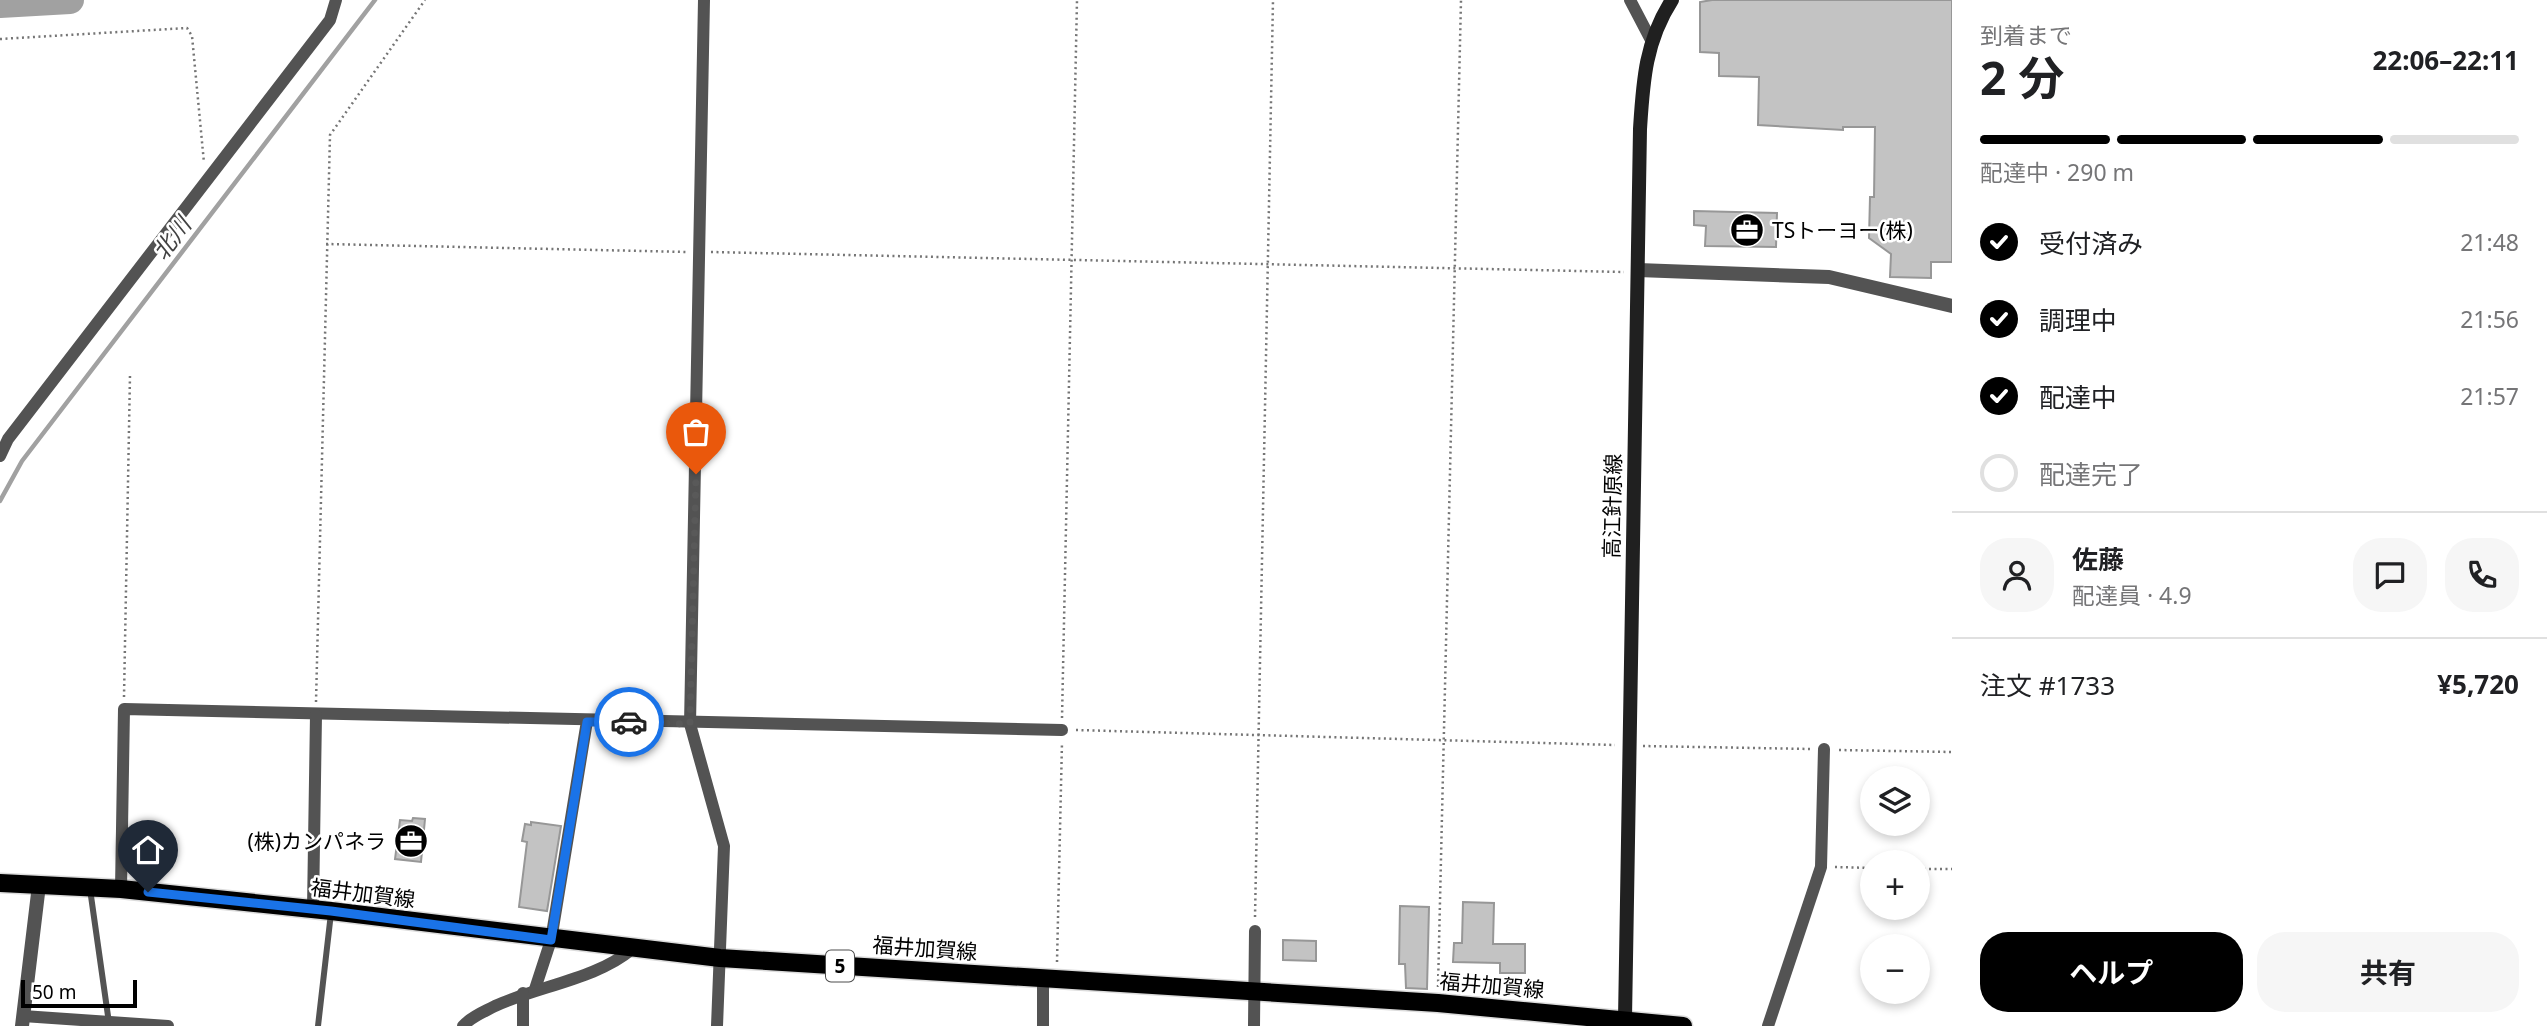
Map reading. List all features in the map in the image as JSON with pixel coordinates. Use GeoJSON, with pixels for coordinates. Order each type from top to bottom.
{"type":"FeatureCollection","features":[{"type":"Feature","properties":{"kind":"main road","name":"高江針原線"},"geometry":{"type":"LineString","coordinates":[[1625,1019],[1644,67],[1652,42],[1672,0]]}},
{"type":"Feature","properties":{"kind":"main road","name":"福井加賀線"},"geometry":{"type":"LineString","coordinates":[[0,883],[121,889],[322,910],[551,940],[720,958],[1438,1003],[1682,1026]]}},
{"type":"Feature","properties":{"kind":"street"},"geometry":{"type":"LineString","coordinates":[[0,456],[8,439],[330,20],[336,0]]}},
{"type":"Feature","properties":{"kind":"street"},"geometry":{"type":"LineString","coordinates":[[704,0],[690,724],[724,846],[717,1026]]}},
{"type":"Feature","properties":{"kind":"street"},"geometry":{"type":"LineString","coordinates":[[1630,0],[1652,42]]}},
{"type":"Feature","properties":{"kind":"street"},"geometry":{"type":"LineString","coordinates":[[1638,271],[1829,278],[1952,306]]}},
{"type":"Feature","properties":{"kind":"street"},"geometry":{"type":"LineString","coordinates":[[121,889],[124,709],[587,722],[1062,730]]}},
{"type":"Feature","properties":{"kind":"street"},"geometry":{"type":"LineString","coordinates":[[316,715],[322,910]]}},
{"type":"Feature","properties":{"kind":"street"},"geometry":{"type":"LineString","coordinates":[[523,1026],[529,991],[551,940],[587,722]]}},
{"type":"Feature","properties":{"kind":"street"},"geometry":{"type":"LineString","coordinates":[[1768,1026],[1821,867],[1824,749]]}},
{"type":"Feature","properties":{"kind":"street"},"geometry":{"type":"LineString","coordinates":[[39,885],[22,1021],[168,1026]]}},
{"type":"Feature","properties":{"kind":"street"},"geometry":{"type":"LineString","coordinates":[[1254,1026],[1255,931]]}},
{"type":"Feature","properties":{"kind":"street"},"geometry":{"type":"LineString","coordinates":[[463,1026],[469,1019],[529,991],[617,962],[632,949]]}},
{"type":"Feature","properties":{"kind":"street"},"geometry":{"type":"LineString","coordinates":[[1043,1026],[1050,979]]}},
{"type":"Feature","properties":{"kind":"lane"},"geometry":{"type":"LineString","coordinates":[[90,887],[109,1024]]}},
{"type":"Feature","properties":{"kind":"lane"},"geometry":{"type":"LineString","coordinates":[[318,1026],[322,910]]}},
{"type":"Feature","properties":{"kind":"path"},"geometry":{"type":"LineString","coordinates":[[316,715],[330,135],[425,0]]}},
{"type":"Feature","properties":{"kind":"path"},"geometry":{"type":"LineString","coordinates":[[1050,979],[1062,730],[1077,0]]}},
{"type":"Feature","properties":{"kind":"path"},"geometry":{"type":"LineString","coordinates":[[1255,931],[1273,0]]}},
{"type":"Feature","properties":{"kind":"path"},"geometry":{"type":"LineString","coordinates":[[1438,1003],[1461,0]]}},
{"type":"Feature","properties":{"kind":"path"},"geometry":{"type":"LineString","coordinates":[[0,39],[187,28],[192,36],[201,153],[210,175]]}},
{"type":"Feature","properties":{"kind":"path"},"geometry":{"type":"LineString","coordinates":[[326,244],[1638,271]]}},
{"type":"Feature","properties":{"kind":"path"},"geometry":{"type":"LineString","coordinates":[[124,709],[130,375]]}},
{"type":"Feature","properties":{"kind":"path"},"geometry":{"type":"LineString","coordinates":[[1062,730],[1952,752]]}},
{"type":"Feature","properties":{"kind":"path"},"geometry":{"type":"LineString","coordinates":[[1821,867],[1860,868]]}},
{"type":"Feature","properties":{"kind":"path"},"geometry":{"type":"LineString","coordinates":[[1930,869],[1952,869]]}},
{"type":"Feature","properties":{"kind":"building"},"geometry":{"type":"Polygon","coordinates":[[[1952,0],[1952,262],[1931,262],[1931,278],[1890,277],[1891,254],[1869,238],[1870,197],[1874,197],[1875,127],[1843,127],[1843,130],[1758,125],[1759,77],[1719,76],[1719,53],[1700,52],[1700,2],[1952,0]]]}},
{"type":"Feature","properties":{"kind":"building"},"geometry":{"type":"Polygon","coordinates":[[[1694,211],[1777,213],[1776,247],[1705,246],[1706,226],[1694,225],[1694,211]]]}},
{"type":"Feature","properties":{"kind":"building"},"geometry":{"type":"Polygon","coordinates":[[[413,818],[425,819],[421,862],[395,859],[400,820],[412,821],[413,818]]]}},
{"type":"Feature","properties":{"kind":"building"},"geometry":{"type":"Polygon","coordinates":[[[531,822],[561,826],[547,911],[519,907],[527,842],[522,841],[525,824],[531,825],[531,822]]]}},
{"type":"Feature","properties":{"kind":"building"},"geometry":{"type":"Polygon","coordinates":[[[1463,902],[1494,903],[1493,944],[1525,944],[1525,973],[1500,973],[1500,963],[1453,962],[1454,943],[1462,943],[1463,902]]]}},
{"type":"Feature","properties":{"kind":"building"},"geometry":{"type":"Polygon","coordinates":[[[1400,906],[1429,907],[1427,989],[1406,988],[1405,964],[1399,964],[1400,906]]]}},
{"type":"Feature","properties":{"kind":"building"},"geometry":{"type":"Polygon","coordinates":[[[1283,940],[1316,941],[1316,961],[1283,960],[1283,940]]]}},
{"type":"Feature","properties":{"kind":"waterway"},"geometry":{"type":"LineString","coordinates":[[0,4],[70,0]]}},
{"type":"Feature","properties":{"kind":"waterway","name":"北川"},"geometry":{"type":"LineString","coordinates":[[0,501],[22,461],[375,0]]}},
{"type":"Feature","properties":{"kind":"way so far"},"geometry":{"type":"LineString","coordinates":[[629,722],[690,724],[696,474]]}},
{"type":"Feature","properties":{"kind":"place","name":"TSトーヨー(株)"},"geometry":{"type":"Point","coordinates":[1747,230]}},
{"type":"Feature","properties":{"kind":"place","name":"(株)カンパネラ"},"geometry":{"type":"Point","coordinates":[411,841]}},
{"type":"Feature","properties":{"kind":"route"},"geometry":{"type":"LineString","coordinates":[[148,892],[331,911],[551,940],[587,722],[629,722]]}}]}
